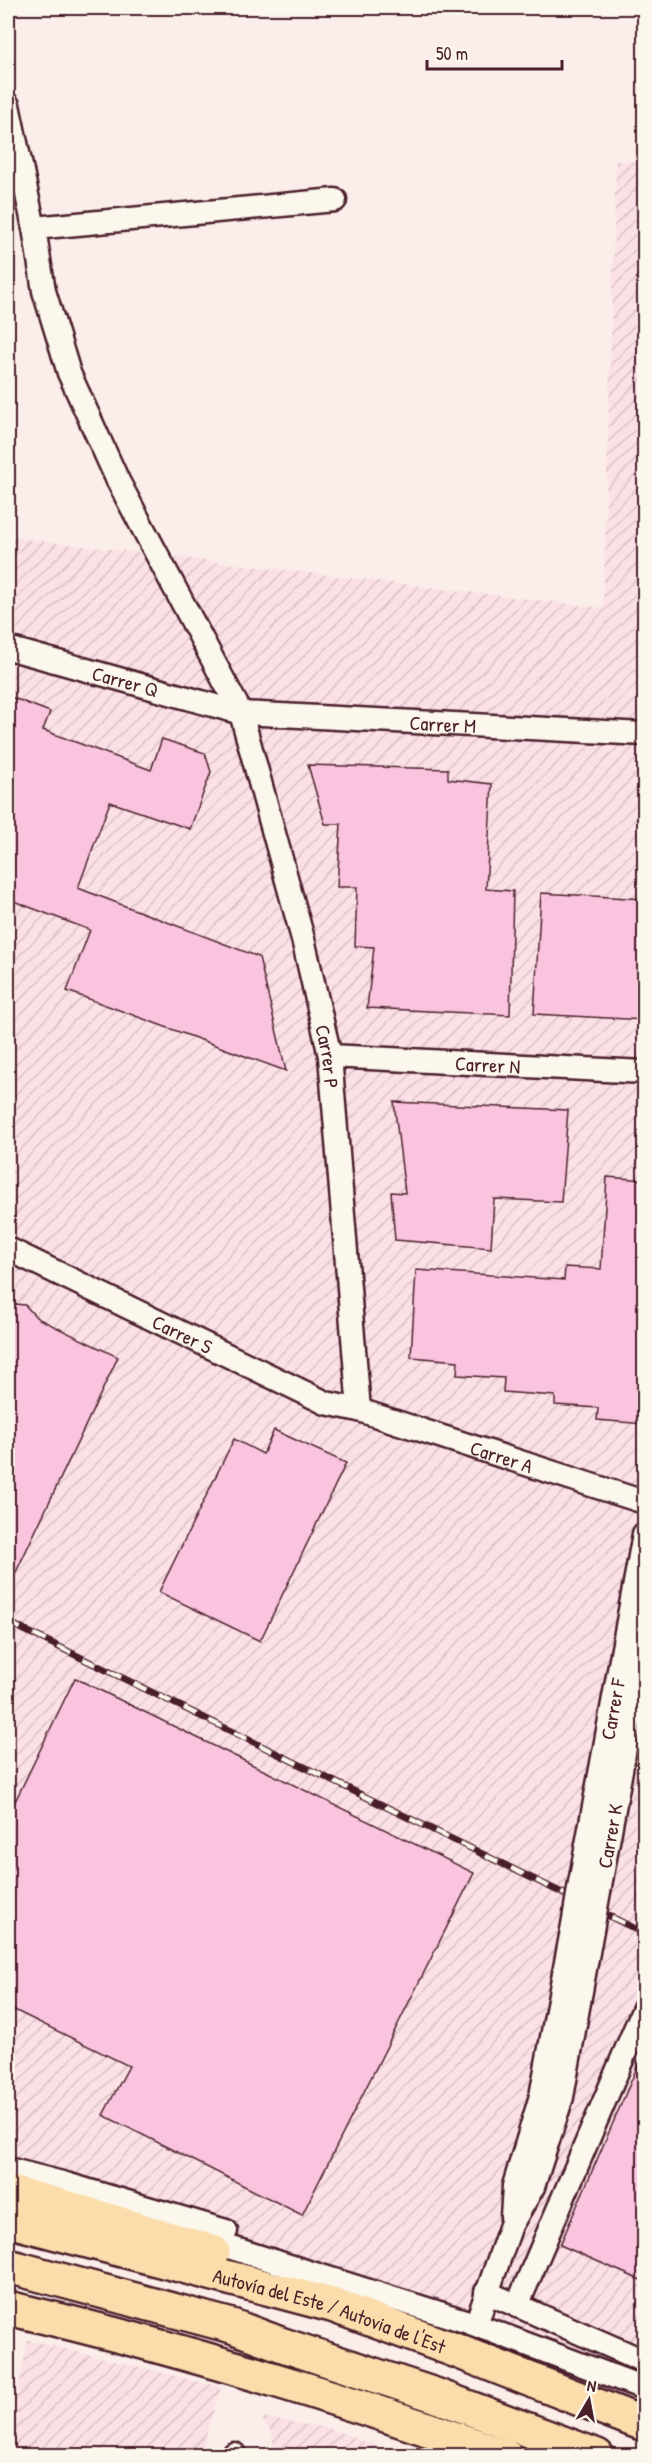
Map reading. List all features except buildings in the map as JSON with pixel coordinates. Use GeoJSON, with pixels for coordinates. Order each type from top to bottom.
{"type":"FeatureCollection","features":[{"type":"Feature","properties":{"kind":"highway"},"geometry":{"type":"LineString","coordinates":[[8,2192],[62,2206],[266,2269],[332,2306]]}},
{"type":"Feature","properties":{"kind":"highway","name":"Autovía del Este / Autovia de l'Est"},"geometry":{"type":"LineString","coordinates":[[8,2220],[332,2306],[457,2351],[645,2424]]}},
{"type":"Feature","properties":{"kind":"highway"},"geometry":{"type":"LineString","coordinates":[[8,2266],[232,2326],[435,2395],[597,2456]]}},
{"type":"Feature","properties":{"kind":"highway"},"geometry":{"type":"LineString","coordinates":[[8,2290],[104,2311],[228,2344],[283,2345]]}},
{"type":"Feature","properties":{"kind":"highway"},"geometry":{"type":"LineString","coordinates":[[8,2308],[102,2330],[238,2368],[426,2427],[505,2456]]}},
{"type":"Feature","properties":{"kind":"street","name":"Carrer P"},"geometry":{"type":"LineString","coordinates":[[8,105],[34,228],[44,291],[69,373],[118,482],[241,713],[303,939],[330,1056],[359,1410]]}},
{"type":"Feature","properties":{"kind":"street"},"geometry":{"type":"LineString","coordinates":[[34,228],[334,200]]}},
{"type":"Feature","properties":{"kind":"street","name":"Carrer Q"},"geometry":{"type":"LineString","coordinates":[[8,648],[241,713]]}},
{"type":"Feature","properties":{"kind":"street","name":"Carrer M"},"geometry":{"type":"LineString","coordinates":[[241,713],[645,734]]}},
{"type":"Feature","properties":{"kind":"street","name":"Carrer N"},"geometry":{"type":"LineString","coordinates":[[330,1056],[645,1072]]}},
{"type":"Feature","properties":{"kind":"street","name":"Carrer S"},"geometry":{"type":"LineString","coordinates":[[8,1249],[326,1403],[359,1410]]}},
{"type":"Feature","properties":{"kind":"street","name":"Carrer A"},"geometry":{"type":"LineString","coordinates":[[359,1410],[645,1502]]}},
{"type":"Feature","properties":{"kind":"street","name":"Carrer F"},"geometry":{"type":"LineString","coordinates":[[590,1885],[645,1534]]}},
{"type":"Feature","properties":{"kind":"street","name":"Carrer K"},"geometry":{"type":"LineString","coordinates":[[590,1885],[645,1643]]}},
{"type":"Feature","properties":{"kind":"street"},"geometry":{"type":"LineString","coordinates":[[483,2302],[511,2225],[514,2186],[541,2096],[583,1928],[590,1885]]}},
{"type":"Feature","properties":{"kind":"street"},"geometry":{"type":"LineString","coordinates":[[517,2306],[645,2008]]}},
{"type":"Feature","properties":{"kind":"street"},"geometry":{"type":"LineString","coordinates":[[8,2169],[191,2220],[369,2275],[483,2302],[517,2306],[645,2361]]}},
{"type":"Feature","properties":{"kind":"street"},"geometry":{"type":"LineString","coordinates":[[8,2182],[175,2230],[465,2321],[645,2388]]}},
{"type":"Feature","properties":{"kind":"street"},"geometry":{"type":"LineString","coordinates":[[483,2302],[645,2373]]}},
{"type":"Feature","properties":{"kind":"shaded area"},"geometry":{"type":"Polygon","coordinates":[[[616,161],[644,162],[644,2403],[559,2365],[397,2308],[8,2178],[8,537],[603,608],[616,161]]]}},
{"type":"Feature","properties":{"kind":"shaded area"},"geometry":{"type":"Polygon","coordinates":[[[28,2340],[221,2387],[200,2455],[8,2455],[8,2439],[28,2340]]]}},
{"type":"Feature","properties":{"kind":"shaded area"},"geometry":{"type":"Polygon","coordinates":[[[260,2417],[328,2428],[400,2455],[274,2455],[272,2432],[260,2417]]]}},
{"type":"Feature","properties":{"kind":"railway"},"geometry":{"type":"LineString","coordinates":[[8,1622],[644,1933]]}}]}
